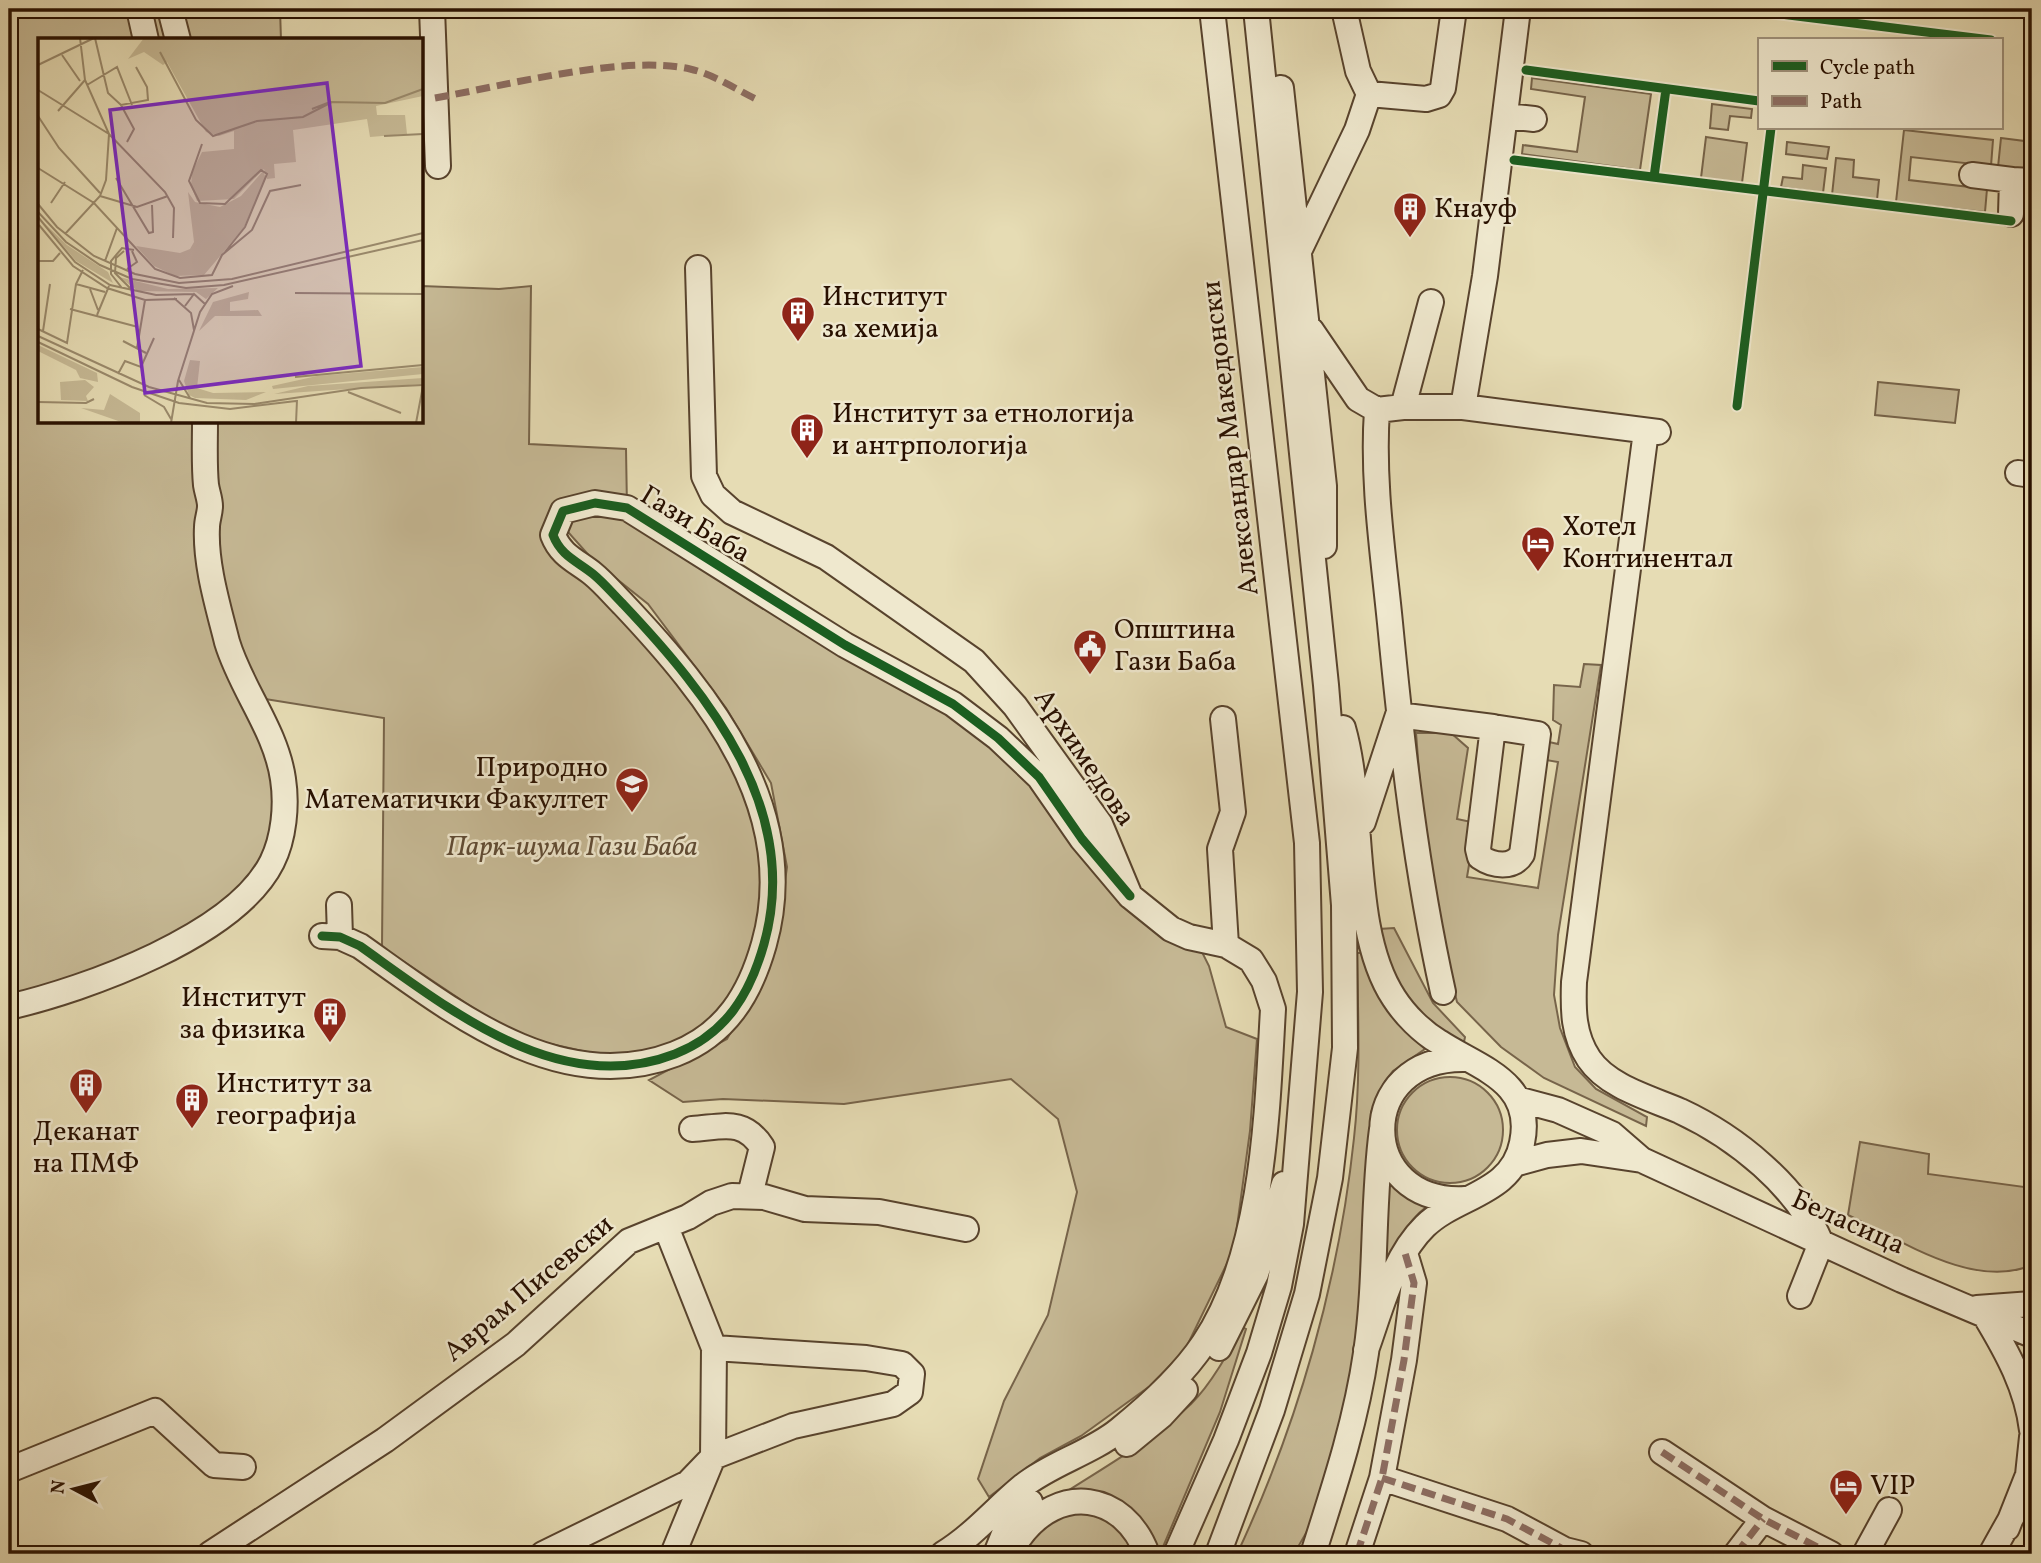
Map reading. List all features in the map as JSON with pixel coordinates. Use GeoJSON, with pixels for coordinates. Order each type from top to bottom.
{"type":"FeatureCollection","features":[{"type":"Feature","properties":{"kind":"street"},"geometry":{"type":"LineString","coordinates":[[139,9],[146,38]]}},
{"type":"Feature","properties":{"kind":"street"},"geometry":{"type":"LineString","coordinates":[[170,9],[177,38]]}},
{"type":"Feature","properties":{"kind":"street"},"geometry":{"type":"LineString","coordinates":[[432,9],[439,166]]}},
{"type":"Feature","properties":{"kind":"street","name":"Александар Македонски"},"geometry":{"type":"LineString","coordinates":[[1177,1554],[1226,1440],[1259,1353],[1275,1297],[1291,1224],[1296,1136],[1310,992],[1307,843],[1212,9]]}},
{"type":"Feature","properties":{"kind":"street"},"geometry":{"type":"LineString","coordinates":[[1218,1554],[1272,1410],[1307,1294],[1330,1178],[1345,1048],[1344,905],[1326,685],[1256,9]]}},
{"type":"Feature","properties":{"kind":"street"},"geometry":{"type":"LineString","coordinates":[[1270,9],[1324,486],[1323,567],[1317,595]]}},
{"type":"Feature","properties":{"kind":"street"},"geometry":{"type":"LineString","coordinates":[[1299,250],[1357,130],[1369,94],[1358,71],[1344,9]]}},
{"type":"Feature","properties":{"kind":"street"},"geometry":{"type":"LineString","coordinates":[[1369,94],[1426,99],[1439,95],[1446,76],[1454,9]]}},
{"type":"Feature","properties":{"kind":"street"},"geometry":{"type":"LineString","coordinates":[[1463,407],[1506,116],[1518,9]]}},
{"type":"Feature","properties":{"kind":"street"},"geometry":{"type":"LineString","coordinates":[[1506,116],[1534,119]]}},
{"type":"Feature","properties":{"kind":"street"},"geometry":{"type":"LineString","coordinates":[[1972,176],[2022,181],[2011,214]]}},
{"type":"Feature","properties":{"kind":"street","name":"Архимедова"},"geometry":{"type":"LineString","coordinates":[[698,268],[704,476],[713,495],[732,512],[826,557],[975,661],[1015,706],[1100,824],[1130,895],[1171,929],[1189,937],[1226,945],[1251,960],[1264,981],[1273,1009],[1253,1213],[1243,1264],[1205,1343],[1169,1385],[1117,1432],[1024,1485],[980,1528],[943,1554]]}},
{"type":"Feature","properties":{"kind":"street"},"geometry":{"type":"LineString","coordinates":[[1404,407],[1431,302]]}},
{"type":"Feature","properties":{"kind":"street"},"geometry":{"type":"LineString","coordinates":[[1306,321],[1358,399],[1377,410],[1463,407],[1652,432],[1574,982],[1573,1016],[1580,1042],[1601,1073],[1716,1130],[1746,1154],[1804,1209],[1821,1243],[1800,1296]]}},
{"type":"Feature","properties":{"kind":"street"},"geometry":{"type":"LineString","coordinates":[[1377,410],[1376,479],[1398,715],[1423,904],[1443,992]]}},
{"type":"Feature","properties":{"kind":"street"},"geometry":{"type":"LineString","coordinates":[[9,1007],[116,972],[194,934],[240,902],[263,877],[277,851],[284,797],[280,764],[234,661],[213,581],[207,528],[210,507],[205,424]]}},
{"type":"Feature","properties":{"kind":"street","name":"Гази Баба"},"geometry":{"type":"LineString","coordinates":[[339,905],[331,937],[484,1031],[541,1053],[610,1066],[658,1060],[703,1039],[723,1024],[749,987],[769,920],[773,870],[769,831],[743,759],[699,696],[624,606],[593,574],[573,562],[557,545],[553,535],[563,511],[596,503],[627,508],[845,645],[953,705],[998,738],[1039,777],[1082,839],[1130,895]]}},
{"type":"Feature","properties":{"kind":"street"},"geometry":{"type":"LineString","coordinates":[[1326,685],[1345,732],[1360,833],[1366,901],[1381,976],[1410,1018],[1436,1041],[1467,1059],[1488,1067],[1505,1081],[1517,1099],[1523,1121],[1522,1143],[1514,1164],[1502,1180],[1485,1192],[1465,1199],[1425,1226],[1405,1253],[1366,1350]]}},
{"type":"Feature","properties":{"kind":"street"},"geometry":{"type":"LineString","coordinates":[[1398,715],[1493,727],[1538,734],[1522,854],[1510,864],[1488,862],[1480,857],[1478,849],[1493,727]]}},
{"type":"Feature","properties":{"kind":"street"},"geometry":{"type":"LineString","coordinates":[[1360,833],[1398,715]]}},
{"type":"Feature","properties":{"kind":"street"},"geometry":{"type":"LineString","coordinates":[[1223,719],[1233,812],[1220,849],[1226,945]]}},
{"type":"Feature","properties":{"kind":"street"},"geometry":{"type":"LineString","coordinates":[[1313,1554],[1352,1425],[1366,1350],[1376,1175],[1386,1104],[1399,1083],[1418,1067],[1442,1059],[1467,1059]]}},
{"type":"Feature","properties":{"kind":"street","name":"Беласица"},"geometry":{"type":"LineString","coordinates":[[1517,1099],[1558,1110],[1612,1134],[1642,1160],[1821,1243],[2032,1335]]}},
{"type":"Feature","properties":{"kind":"street"},"geometry":{"type":"LineString","coordinates":[[692,1129],[738,1127],[752,1132],[762,1147],[750,1195]]}},
{"type":"Feature","properties":{"kind":"street"},"geometry":{"type":"LineString","coordinates":[[1382,1129],[1390,1163],[1408,1183],[1430,1196],[1465,1199]]}},
{"type":"Feature","properties":{"kind":"street"},"geometry":{"type":"LineString","coordinates":[[996,1554],[1008,1524],[1019,1511],[1037,1496],[1127,1444],[1161,1416],[1201,1373],[1220,1347],[1256,1274],[1296,1136]]}},
{"type":"Feature","properties":{"kind":"street","name":"Беласица"},"geometry":{"type":"LineString","coordinates":[[1514,1164],[1547,1155],[1581,1151],[1642,1160]]}},
{"type":"Feature","properties":{"kind":"street","name":"Аврам Писевски"},"geometry":{"type":"LineString","coordinates":[[210,1554],[385,1440],[516,1344],[629,1241],[666,1227],[711,1203],[732,1196],[750,1195],[805,1209],[879,1212],[967,1228]]}},
{"type":"Feature","properties":{"kind":"street"},"geometry":{"type":"LineString","coordinates":[[666,1227],[714,1348],[713,1457],[673,1554]]}},
{"type":"Feature","properties":{"kind":"street"},"geometry":{"type":"LineString","coordinates":[[1357,1554],[1382,1478],[1414,1283],[1405,1253]]}},
{"type":"Feature","properties":{"kind":"street"},"geometry":{"type":"LineString","coordinates":[[1976,1312],[2032,1304]]}},
{"type":"Feature","properties":{"kind":"street"},"geometry":{"type":"LineString","coordinates":[[1976,1312],[2006,1349],[2025,1394],[2032,1430]]}},
{"type":"Feature","properties":{"kind":"street"},"geometry":{"type":"LineString","coordinates":[[543,1554],[688,1483],[713,1457],[793,1426],[893,1404],[910,1392],[912,1374],[902,1364],[866,1358],[714,1348]]}},
{"type":"Feature","properties":{"kind":"street"},"geometry":{"type":"LineString","coordinates":[[9,1469],[155,1411],[214,1465],[243,1467]]}},
{"type":"Feature","properties":{"kind":"street"},"geometry":{"type":"LineString","coordinates":[[2007,1528],[2028,1475],[2032,1437]]}},
{"type":"Feature","properties":{"kind":"street"},"geometry":{"type":"LineString","coordinates":[[1662,1452],[1763,1519],[1831,1554]]}},
{"type":"Feature","properties":{"kind":"street"},"geometry":{"type":"LineString","coordinates":[[1382,1478],[1507,1519],[1570,1553]]}},
{"type":"Feature","properties":{"kind":"street"},"geometry":{"type":"LineString","coordinates":[[1992,1554],[2032,1478]]}},
{"type":"Feature","properties":{"kind":"street"},"geometry":{"type":"LineString","coordinates":[[1012,1554],[1027,1527],[1056,1506],[1072,1502],[1090,1502],[1118,1512],[1140,1535],[1147,1554]]}},
{"type":"Feature","properties":{"kind":"street"},"geometry":{"type":"LineString","coordinates":[[1865,1554],[1889,1510]]}},
{"type":"Feature","properties":{"kind":"street"},"geometry":{"type":"LineString","coordinates":[[1304,1554],[1325,1517]]}},
{"type":"Feature","properties":{"kind":"street"},"geometry":{"type":"LineString","coordinates":[[1736,1554],[1763,1519]]}},
{"type":"Feature","properties":{"kind":"green space","name":"Парк-шума Гази Баба"},"geometry":{"type":"Polygon","coordinates":[[[9,9],[280,9],[281,38],[38,38],[38,424],[424,424],[424,286],[499,289],[531,286],[529,444],[626,449],[627,508],[555,524],[662,649],[762,817],[767,922],[723,1022],[681,1046],[614,1058],[515,1036],[382,947],[384,718],[259,698],[272,742],[277,851],[194,934],[9,1007],[9,9]]]}},
{"type":"Feature","properties":{"kind":"green space"},"geometry":{"type":"Polygon","coordinates":[[[1532,78],[1651,94],[1640,170],[1522,154],[1523,145],[1577,152],[1585,97],[1531,89],[1532,78]]]}},
{"type":"Feature","properties":{"kind":"green space"},"geometry":{"type":"Polygon","coordinates":[[[1712,104],[1752,109],[1751,118],[1730,116],[1728,130],[1710,128],[1712,104]]]}},
{"type":"Feature","properties":{"kind":"green space"},"geometry":{"type":"Polygon","coordinates":[[[1904,130],[1993,140],[1991,166],[1911,157],[1909,180],[1987,189],[1985,212],[1896,202],[1904,130]]]}},
{"type":"Feature","properties":{"kind":"green space"},"geometry":{"type":"Polygon","coordinates":[[[1706,137],[1747,143],[1742,183],[1701,178],[1706,137]]]}},
{"type":"Feature","properties":{"kind":"green space"},"geometry":{"type":"Polygon","coordinates":[[[2001,138],[2032,142],[2032,171],[1998,167],[2001,138]]]}},
{"type":"Feature","properties":{"kind":"green space"},"geometry":{"type":"Polygon","coordinates":[[[1787,142],[1829,147],[1827,159],[1786,154],[1787,142]]]}},
{"type":"Feature","properties":{"kind":"green space"},"geometry":{"type":"Polygon","coordinates":[[[1836,158],[1854,160],[1853,177],[1879,180],[1877,200],[1832,195],[1836,158]]]}},
{"type":"Feature","properties":{"kind":"green space"},"geometry":{"type":"Polygon","coordinates":[[[1803,165],[1826,168],[1823,193],[1781,187],[1783,177],[1802,179],[1803,165]]]}},
{"type":"Feature","properties":{"kind":"green space"},"geometry":{"type":"Polygon","coordinates":[[[1878,382],[1959,390],[1955,423],[1875,415],[1878,382]]]}},
{"type":"Feature","properties":{"kind":"green space"},"geometry":{"type":"Polygon","coordinates":[[[573,514],[621,514],[963,720],[1048,798],[1200,948],[1209,966],[1226,1027],[1257,1039],[1250,1131],[1234,1249],[1185,1350],[1150,1386],[1081,1436],[1040,1458],[989,1497],[978,1479],[1004,1401],[1048,1315],[1077,1192],[1058,1119],[1011,1079],[844,1104],[723,1099],[683,1102],[649,1080],[727,1039],[775,952],[787,867],[771,783],[726,708],[648,604],[593,560],[568,532],[566,524],[573,514]]]}},
{"type":"Feature","properties":{"kind":"green space"},"geometry":{"type":"Polygon","coordinates":[[[1584,664],[1601,665],[1558,935],[1554,995],[1560,1028],[1575,1067],[1596,1089],[1647,1117],[1646,1126],[1544,1078],[1501,1047],[1457,1002],[1439,928],[1421,797],[1416,733],[1451,733],[1468,748],[1457,819],[1476,823],[1467,877],[1538,888],[1558,762],[1546,760],[1549,742],[1558,744],[1561,725],[1553,720],[1554,685],[1580,687],[1584,664]]]}},
{"type":"Feature","properties":{"kind":"green space"},"geometry":{"type":"Polygon","coordinates":[[[1394,928],[1433,1003],[1465,1037],[1464,1042],[1431,1022],[1406,997],[1390,966],[1379,929],[1394,928]]]}},
{"type":"Feature","properties":{"kind":"green space"},"geometry":{"type":"Polygon","coordinates":[[[1357,953],[1361,953],[1372,982],[1393,1017],[1425,1049],[1393,1071],[1385,1081],[1371,1112],[1371,1207],[1354,1375],[1313,1521],[1298,1547],[1292,1546],[1287,1554],[1237,1554],[1259,1505],[1297,1403],[1313,1351],[1338,1245],[1358,1092],[1357,953]]]}},
{"type":"Feature","properties":{"kind":"green space"},"geometry":{"type":"Polygon","coordinates":[[[1450,1077],[1470,1081],[1487,1093],[1499,1110],[1503,1130],[1499,1150],[1487,1167],[1470,1179],[1450,1183],[1430,1179],[1413,1167],[1401,1150],[1397,1130],[1401,1110],[1413,1093],[1430,1081],[1450,1077]]]}},
{"type":"Feature","properties":{"kind":"green space"},"geometry":{"type":"Polygon","coordinates":[[[1860,1142],[1929,1154],[1928,1174],[2032,1188],[2032,1265],[2009,1271],[1962,1267],[1938,1259],[1848,1215],[1860,1142]]]}},
{"type":"Feature","properties":{"kind":"green space"},"geometry":{"type":"Polygon","coordinates":[[[1387,1179],[1402,1194],[1426,1207],[1405,1230],[1383,1276],[1387,1179]]]}},
{"type":"Feature","properties":{"kind":"green space"},"geometry":{"type":"Polygon","coordinates":[[[1242,1327],[1246,1329],[1220,1412],[1160,1554],[1156,1554],[1066,1492],[1146,1440],[1191,1404],[1213,1377],[1242,1327]]]}},
{"type":"Feature","properties":{"kind":"green space"},"geometry":{"type":"Polygon","coordinates":[[[1106,1512],[1141,1554],[1023,1554],[1024,1548],[1055,1513],[1106,1512]]]}},
{"type":"Feature","properties":{"kind":"marked path"},"geometry":{"type":"LineString","coordinates":[[435,98],[564,73],[599,68],[663,65],[699,71],[758,100]]}},
{"type":"Feature","properties":{"kind":"marked path"},"geometry":{"type":"LineString","coordinates":[[1357,1554],[1382,1478],[1404,1360],[1414,1283],[1405,1253]]}},
{"type":"Feature","properties":{"kind":"marked path"},"geometry":{"type":"LineString","coordinates":[[1662,1452],[1763,1519],[1831,1554]]}},
{"type":"Feature","properties":{"kind":"marked path"},"geometry":{"type":"LineString","coordinates":[[1382,1478],[1507,1519],[1565,1550],[1581,1554]]}},
{"type":"Feature","properties":{"kind":"marked path"},"geometry":{"type":"LineString","coordinates":[[1736,1554],[1763,1519]]}},
{"type":"Feature","properties":{"kind":"cycle path"},"geometry":{"type":"LineString","coordinates":[[1740,9],[1975,38]]}},
{"type":"Feature","properties":{"kind":"cycle path"},"geometry":{"type":"LineString","coordinates":[[1526,70],[1758,101]]}},
{"type":"Feature","properties":{"kind":"cycle path"},"geometry":{"type":"LineString","coordinates":[[1654,177],[1666,89]]}},
{"type":"Feature","properties":{"kind":"cycle path"},"geometry":{"type":"LineString","coordinates":[[1737,406],[1771,130]]}},
{"type":"Feature","properties":{"kind":"cycle path"},"geometry":{"type":"LineString","coordinates":[[1514,160],[2011,221]]}},
{"type":"Feature","properties":{"kind":"cycle path"},"geometry":{"type":"LineString","coordinates":[[322,936],[340,937],[360,946],[430,996],[507,1040],[548,1056],[589,1065],[632,1065],[675,1054],[693,1046],[722,1024],[743,996],[764,944],[772,895],[770,847],[759,802],[740,758],[687,677],[605,585],[565,553],[556,542],[553,535],[563,511],[595,503],[627,508],[845,645],[953,704],[998,738],[1039,777],[1082,839],[1130,896]]}},
{"type":"Feature","properties":{"kind":"place","name":"Кнауф"},"geometry":{"type":"Point","coordinates":[1410,239]}},
{"type":"Feature","properties":{"kind":"place","name":"Институт за хемија"},"geometry":{"type":"Point","coordinates":[798,343]}},
{"type":"Feature","properties":{"kind":"place","name":"Институт за етнологија и антрпологија"},"geometry":{"type":"Point","coordinates":[807,460]}},
{"type":"Feature","properties":{"kind":"place","name":"Хотел Континентал"},"geometry":{"type":"Point","coordinates":[1538,573]}},
{"type":"Feature","properties":{"kind":"place","name":"Општина Гази Баба"},"geometry":{"type":"Point","coordinates":[1090,676]}},
{"type":"Feature","properties":{"kind":"place","name":"Природно Математички Факултет"},"geometry":{"type":"Point","coordinates":[632,814]}},
{"type":"Feature","properties":{"kind":"place","name":"Институт за физика"},"geometry":{"type":"Point","coordinates":[330,1044]}},
{"type":"Feature","properties":{"kind":"place","name":"Деканат на ПМФ"},"geometry":{"type":"Point","coordinates":[86,1115]}},
{"type":"Feature","properties":{"kind":"place","name":"Институт за географија"},"geometry":{"type":"Point","coordinates":[192,1130]}},
{"type":"Feature","properties":{"kind":"place","name":"VIP"},"geometry":{"type":"Point","coordinates":[1846,1516]}}]}
